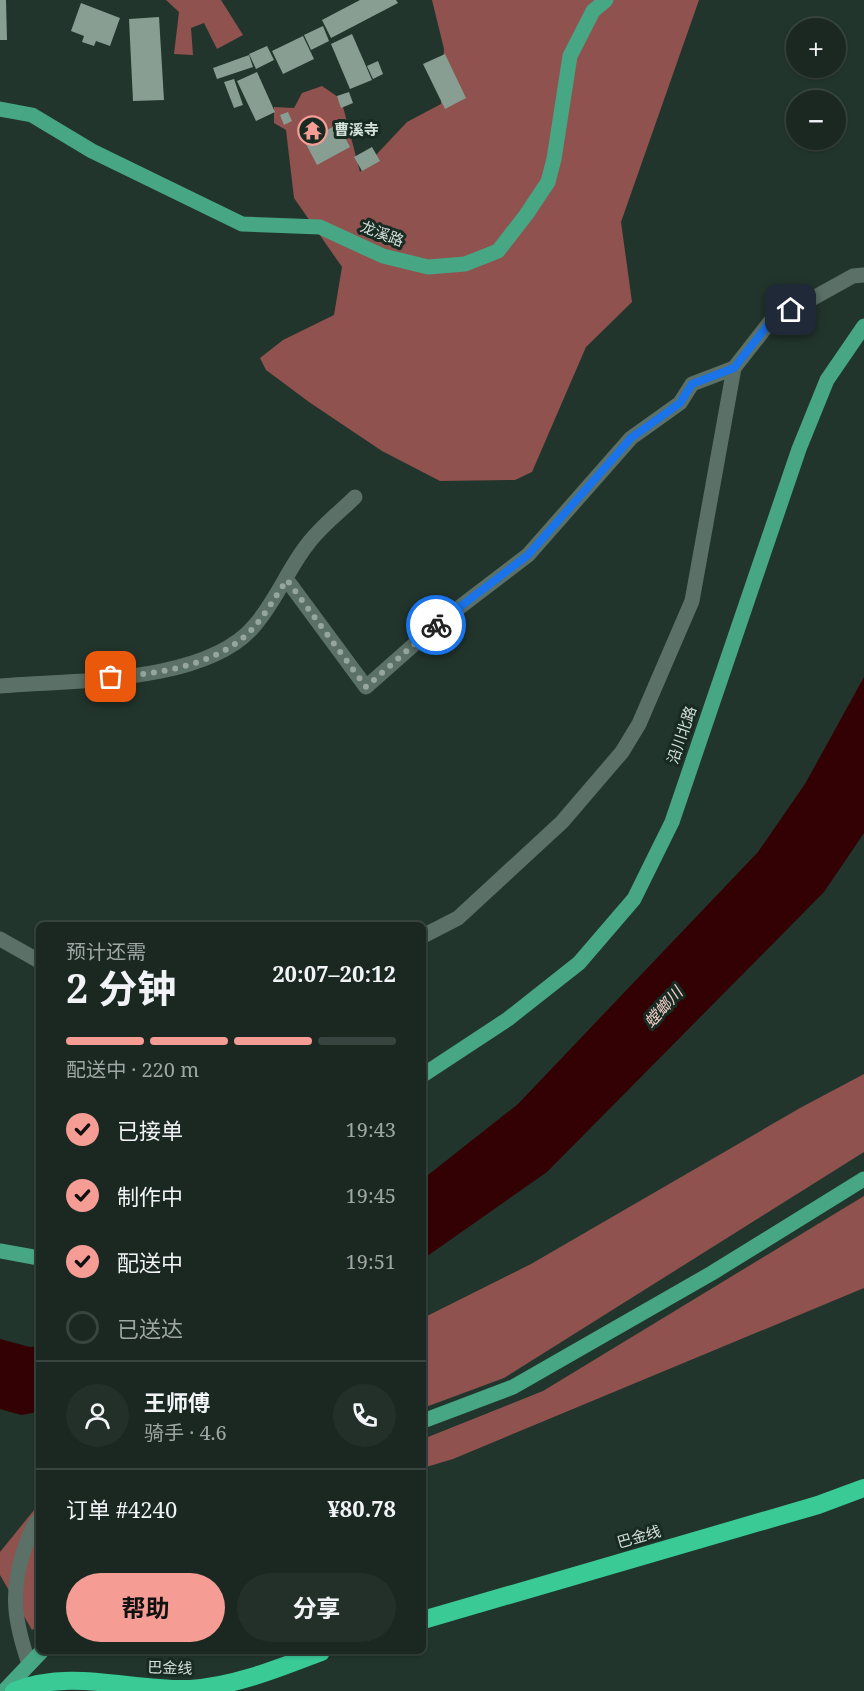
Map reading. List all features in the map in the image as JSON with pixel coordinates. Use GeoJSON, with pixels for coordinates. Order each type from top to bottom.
{"type":"FeatureCollection","features":[{"type":"Feature","properties":{"kind":"highway","name":"巴金线"},"geometry":{"type":"LineString","coordinates":[[426,1619],[818,1505],[864,1488]]}},
{"type":"Feature","properties":{"kind":"highway","name":"巴金线"},"geometry":{"type":"LineString","coordinates":[[14,1691],[46,1682],[70,1680],[190,1689],[256,1677],[316,1654]]}},
{"type":"Feature","properties":{"kind":"main road","name":"龙溪路"},"geometry":{"type":"LineString","coordinates":[[0,109],[32,116],[92,151],[242,224],[320,227],[383,256],[428,267],[465,264],[498,251],[548,182],[554,159],[570,56],[593,11],[606,0]]}},
{"type":"Feature","properties":{"kind":"main road","name":"沿川北路"},"geometry":{"type":"LineString","coordinates":[[426,1073],[508,1019],[579,963],[634,899],[672,822],[807,429],[827,380],[864,326]]}},
{"type":"Feature","properties":{"kind":"main road"},"geometry":{"type":"LineString","coordinates":[[426,1420],[513,1387],[712,1273],[864,1179]]}},
{"type":"Feature","properties":{"kind":"main road"},"geometry":{"type":"LineString","coordinates":[[0,1251],[36,1257]]}},
{"type":"Feature","properties":{"kind":"main road"},"geometry":{"type":"LineString","coordinates":[[4,1691],[38,1654]]}},
{"type":"Feature","properties":{"kind":"street"},"geometry":{"type":"LineString","coordinates":[[426,934],[458,918],[562,822],[622,752],[639,724],[692,601],[734,368],[770,322],[853,276],[864,275]]}},
{"type":"Feature","properties":{"kind":"street"},"geometry":{"type":"LineString","coordinates":[[287,580],[366,687],[435,626],[528,555],[631,438],[680,403],[692,384],[734,368]]}},
{"type":"Feature","properties":{"kind":"street"},"geometry":{"type":"LineString","coordinates":[[0,686],[155,674],[203,659],[238,641],[255,626],[287,580],[306,545],[355,497]]}},
{"type":"Feature","properties":{"kind":"street"},"geometry":{"type":"LineString","coordinates":[[0,939],[36,959]]}},
{"type":"Feature","properties":{"kind":"street"},"geometry":{"type":"LineString","coordinates":[[29,1664],[17,1627],[15,1584],[32,1527],[36,1522]]}},
{"type":"Feature","properties":{"kind":"shaded area"},"geometry":{"type":"Polygon","coordinates":[[[166,0],[221,0],[243,35],[217,49],[204,23],[191,28],[193,55],[174,54],[179,12],[166,0]]]}},
{"type":"Feature","properties":{"kind":"shaded area"},"geometry":{"type":"Polygon","coordinates":[[[432,0],[699,0],[621,222],[632,302],[586,347],[532,472],[515,480],[440,481],[382,451],[309,402],[266,370],[260,358],[283,340],[334,315],[342,267],[294,198],[286,130],[274,123],[274,107],[294,108],[302,93],[322,86],[341,99],[360,172],[407,122],[441,104],[444,49],[432,0]]]}},
{"type":"Feature","properties":{"kind":"shaded area"},"geometry":{"type":"Polygon","coordinates":[[[864,1074],[864,1152],[504,1378],[426,1407],[426,1316],[531,1264],[800,1108],[864,1074]]]}},
{"type":"Feature","properties":{"kind":"shaded area"},"geometry":{"type":"Polygon","coordinates":[[[864,1196],[864,1288],[453,1459],[426,1467],[426,1438],[543,1391],[864,1196]]]}},
{"type":"Feature","properties":{"kind":"shaded area"},"geometry":{"type":"Polygon","coordinates":[[[36,1508],[36,1627],[32,1630],[0,1575],[0,1552],[36,1508]]]}},
{"type":"Feature","properties":{"kind":"water","name":"螳螂川"},"geometry":{"type":"Polygon","coordinates":[[[864,677],[864,833],[824,892],[547,1172],[426,1257],[426,1177],[518,1104],[758,852],[805,784],[864,677]]]}},
{"type":"Feature","properties":{"kind":"water"},"geometry":{"type":"Polygon","coordinates":[[[0,1339],[30,1347],[36,1346],[36,1412],[21,1415],[0,1409],[0,1339]]]}},
{"type":"Feature","properties":{"kind":"building"},"geometry":{"type":"Polygon","coordinates":[[[0,0],[6,0],[7,40],[0,40],[0,0]]]}},
{"type":"Feature","properties":{"kind":"building"},"geometry":{"type":"Polygon","coordinates":[[[360,0],[396,0],[398,3],[331,38],[322,20],[360,0]]]}},
{"type":"Feature","properties":{"kind":"building"},"geometry":{"type":"Polygon","coordinates":[[[81,3],[120,18],[110,46],[96,41],[94,46],[82,42],[84,36],[71,31],[81,3]]]}},
{"type":"Feature","properties":{"kind":"building"},"geometry":{"type":"Polygon","coordinates":[[[159,17],[164,100],[133,101],[129,19],[159,17]]]}},
{"type":"Feature","properties":{"kind":"building"},"geometry":{"type":"Polygon","coordinates":[[[323,26],[329,41],[311,50],[304,35],[323,26]]]}},
{"type":"Feature","properties":{"kind":"building"},"geometry":{"type":"Polygon","coordinates":[[[352,34],[372,80],[350,89],[331,44],[352,34]]]}},
{"type":"Feature","properties":{"kind":"building"},"geometry":{"type":"Polygon","coordinates":[[[303,36],[314,59],[283,74],[272,51],[303,36]]]}},
{"type":"Feature","properties":{"kind":"building"},"geometry":{"type":"Polygon","coordinates":[[[267,46],[274,60],[256,69],[249,54],[267,46]]]}},
{"type":"Feature","properties":{"kind":"building"},"geometry":{"type":"Polygon","coordinates":[[[445,54],[466,98],[445,109],[423,64],[445,54]]]}},
{"type":"Feature","properties":{"kind":"building"},"geometry":{"type":"Polygon","coordinates":[[[249,55],[253,67],[217,79],[213,68],[249,55]]]}},
{"type":"Feature","properties":{"kind":"building"},"geometry":{"type":"Polygon","coordinates":[[[378,61],[383,74],[373,79],[367,66],[378,61]]]}},
{"type":"Feature","properties":{"kind":"building"},"geometry":{"type":"Polygon","coordinates":[[[257,72],[275,112],[256,121],[237,81],[257,72]]]}},
{"type":"Feature","properties":{"kind":"building"},"geometry":{"type":"Polygon","coordinates":[[[234,79],[243,105],[234,108],[224,82],[234,79]]]}},
{"type":"Feature","properties":{"kind":"building"},"geometry":{"type":"Polygon","coordinates":[[[349,92],[353,103],[341,108],[337,96],[349,92]]]}},
{"type":"Feature","properties":{"kind":"building"},"geometry":{"type":"Polygon","coordinates":[[[288,112],[292,121],[284,125],[280,115],[288,112]]]}},
{"type":"Feature","properties":{"kind":"building"},"geometry":{"type":"Polygon","coordinates":[[[338,124],[350,147],[317,165],[305,142],[338,124]]]}},
{"type":"Feature","properties":{"kind":"building"},"geometry":{"type":"Polygon","coordinates":[[[372,147],[380,161],[362,171],[354,157],[372,147]]]}},
{"type":"Feature","properties":{"kind":"way so far"},"geometry":{"type":"LineString","coordinates":[[111,677],[155,674],[203,659],[238,641],[255,626],[287,580],[366,687],[436,625]]}},
{"type":"Feature","properties":{"kind":"place","name":"曹溪寺"},"geometry":{"type":"Point","coordinates":[313,130]}},
{"type":"Feature","properties":{"kind":"route"},"geometry":{"type":"LineString","coordinates":[[436,625],[528,555],[631,438],[680,403],[692,384],[734,368],[770,322],[791,310]]}}]}
